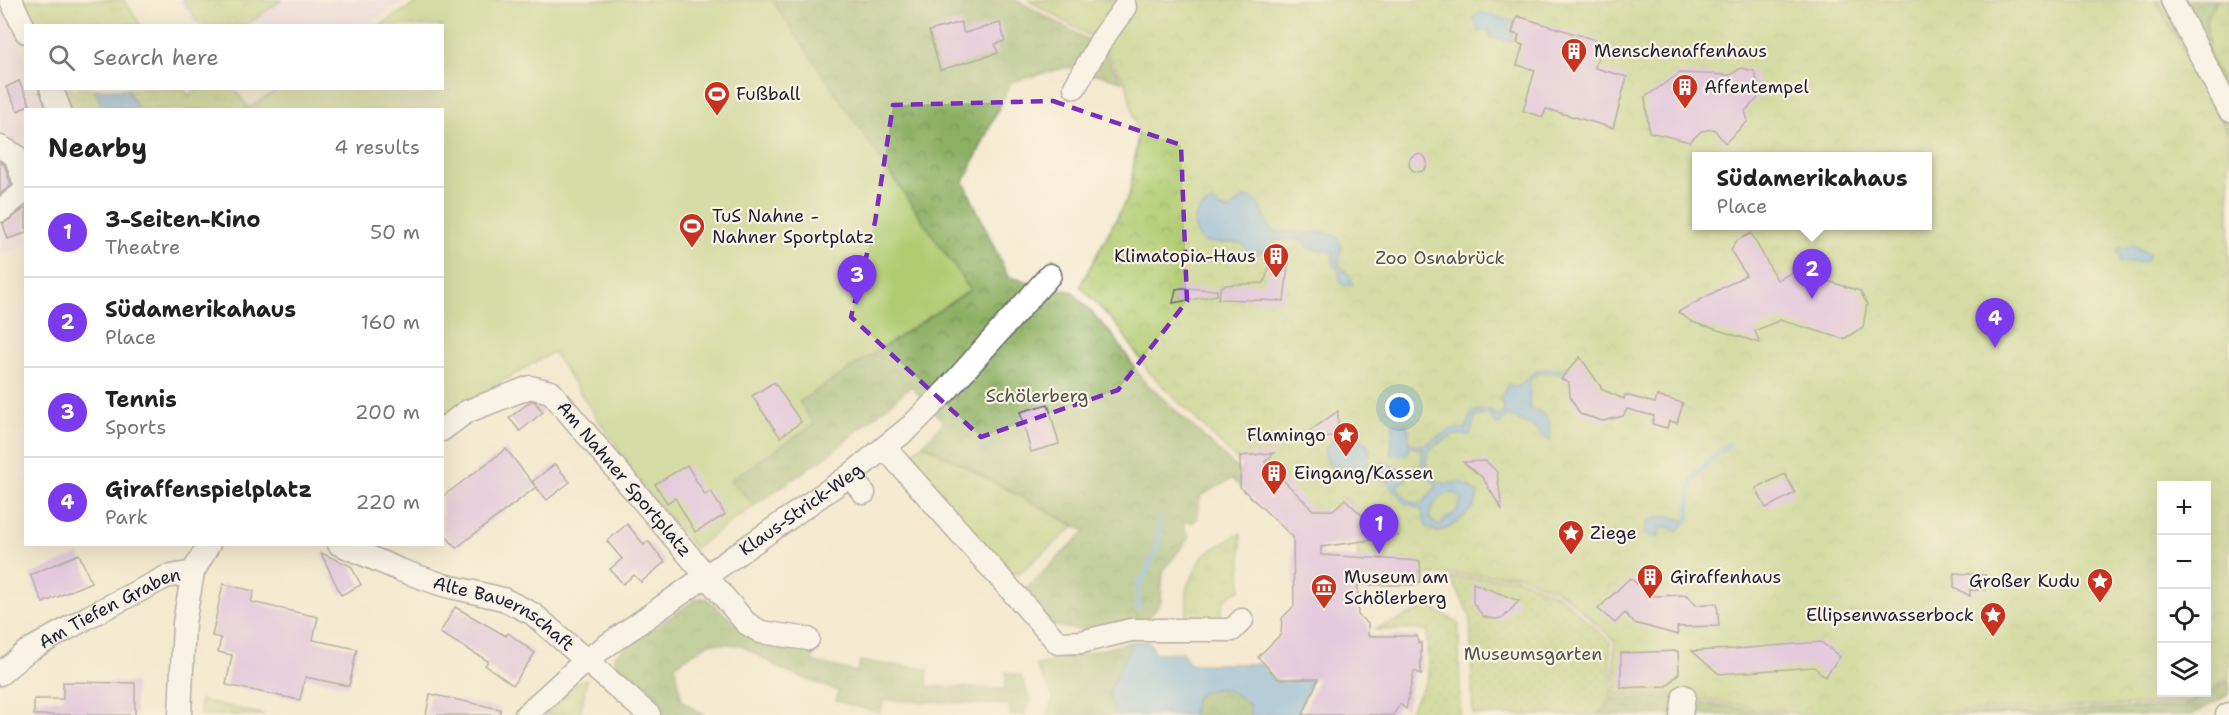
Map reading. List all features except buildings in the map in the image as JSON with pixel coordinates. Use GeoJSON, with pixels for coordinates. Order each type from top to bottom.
{"type":"FeatureCollection","features":[{"type":"Feature","properties":{"kind":"street"},"geometry":{"type":"LineString","coordinates":[[11,0],[24,28]]}},
{"type":"Feature","properties":{"kind":"street"},"geometry":{"type":"LineString","coordinates":[[2172,0],[2229,110]]}},
{"type":"Feature","properties":{"kind":"street"},"geometry":{"type":"LineString","coordinates":[[1076,87],[1100,42],[1125,7]]}},
{"type":"Feature","properties":{"kind":"street"},"geometry":{"type":"LineString","coordinates":[[52,90],[59,108]]}},
{"type":"Feature","properties":{"kind":"street"},"geometry":{"type":"LineString","coordinates":[[0,147],[15,155],[24,183]]}},
{"type":"Feature","properties":{"kind":"street"},"geometry":{"type":"LineString","coordinates":[[0,211],[24,191]]}},
{"type":"Feature","properties":{"kind":"street","name":"Klaus-Strick-Weg"},"geometry":{"type":"LineString","coordinates":[[526,715],[586,660],[849,476],[885,448],[947,390],[1050,275]]}},
{"type":"Feature","properties":{"kind":"street","name":"Am Nahner Sportplatz"},"geometry":{"type":"LineString","coordinates":[[444,428],[466,412],[530,387],[551,392],[746,623],[761,632],[808,639]]}},
{"type":"Feature","properties":{"kind":"street"},"geometry":{"type":"LineString","coordinates":[[885,448],[1058,643],[1081,642],[1131,630],[1232,630],[1242,620]]}},
{"type":"Feature","properties":{"kind":"street"},"geometry":{"type":"LineString","coordinates":[[849,476],[864,493]]}},
{"type":"Feature","properties":{"kind":"street"},"geometry":{"type":"LineString","coordinates":[[180,715],[184,623],[193,572],[208,546]]}},
{"type":"Feature","properties":{"kind":"street","name":"Alte Bauernschaft"},"geometry":{"type":"LineString","coordinates":[[344,546],[443,585],[503,599],[533,614],[649,715]]}},
{"type":"Feature","properties":{"kind":"street","name":"Am Tiefen Graben"},"geometry":{"type":"LineString","coordinates":[[0,674],[26,652],[90,616],[166,577],[193,572]]}},
{"type":"Feature","properties":{"kind":"highlighted area"},"geometry":{"type":"Polygon","coordinates":[[[1053,101],[1181,145],[1187,301],[1118,390],[981,437],[851,317],[875,222],[893,105],[1053,101]]]}},
{"type":"Feature","properties":{"kind":"shaded area"},"geometry":{"type":"Polygon","coordinates":[[[0,0],[24,56],[24,90],[38,90],[47,108],[24,108],[24,246],[0,254],[0,0]]]}},
{"type":"Feature","properties":{"kind":"shaded area"},"geometry":{"type":"Polygon","coordinates":[[[177,0],[406,0],[368,24],[193,24],[177,0]]]}},
{"type":"Feature","properties":{"kind":"green space"},"geometry":{"type":"Polygon","coordinates":[[[24,0],[124,0],[140,24],[35,24],[24,0]]]}},
{"type":"Feature","properties":{"kind":"green space"},"geometry":{"type":"Polygon","coordinates":[[[183,0],[282,0],[247,24],[199,24],[183,0]]]}},
{"type":"Feature","properties":{"kind":"green space","name":"TuS Nahne - Nahner Sportplatz"},"geometry":{"type":"Polygon","coordinates":[[[421,0],[772,0],[970,290],[799,402],[814,424],[730,480],[755,505],[695,548],[644,488],[553,352],[475,397],[444,420],[444,108],[249,108],[277,90],[444,90],[444,24],[382,24],[421,0]]]}},
{"type":"Feature","properties":{"kind":"green space","name":"Schölerberg"},"geometry":{"type":"Polygon","coordinates":[[[772,0],[1017,0],[1099,46],[1122,81],[1068,67],[1011,82],[964,182],[1008,277],[1073,292],[1115,338],[1142,379],[1240,471],[1240,487],[1232,479],[1200,496],[1198,518],[1192,523],[1187,521],[1183,523],[1189,538],[1163,571],[1161,602],[1148,619],[1080,630],[1055,626],[1023,592],[1085,531],[923,444],[944,422],[911,386],[831,453],[755,505],[730,480],[813,424],[799,402],[969,290],[772,0]]]}},
{"type":"Feature","properties":{"kind":"green space","name":"Zoo Osnabrück"},"geometry":{"type":"Polygon","coordinates":[[[1028,0],[2155,0],[2229,135],[2229,678],[2211,689],[2211,481],[2157,481],[2157,697],[2196,697],[2185,703],[1878,715],[1804,715],[1675,695],[1614,695],[1614,640],[1563,594],[1519,575],[1423,575],[1423,586],[1358,587],[1357,510],[1345,498],[1332,511],[1313,510],[1263,486],[1149,372],[1120,329],[1080,286],[1130,193],[1138,134],[1126,83],[1100,42],[1028,0]]]}},
{"type":"Feature","properties":{"kind":"green space"},"geometry":{"type":"Polygon","coordinates":[[[2156,0],[2217,0],[2206,20],[2209,56],[2229,94],[2229,134],[2156,0]]]}},
{"type":"Feature","properties":{"kind":"green space"},"geometry":{"type":"Polygon","coordinates":[[[2217,0],[2229,0],[2229,94],[2209,56],[2206,20],[2217,0]]]}},
{"type":"Feature","properties":{"kind":"green space"},"geometry":{"type":"Polygon","coordinates":[[[61,90],[95,90],[103,108],[70,108],[61,90]]]}},
{"type":"Feature","properties":{"kind":"green space"},"geometry":{"type":"Polygon","coordinates":[[[128,90],[185,90],[188,95],[196,90],[236,90],[248,108],[137,108],[128,90]]]}},
{"type":"Feature","properties":{"kind":"green space"},"geometry":{"type":"Polygon","coordinates":[[[923,444],[1075,526],[1018,574],[1007,575],[904,461],[923,444]]]}},
{"type":"Feature","properties":{"kind":"green space"},"geometry":{"type":"Polygon","coordinates":[[[1241,533],[1241,589],[1225,599],[1221,618],[1187,618],[1187,586],[1204,554],[1241,533]]]}},
{"type":"Feature","properties":{"kind":"green space","name":"Museumsgarten"},"geometry":{"type":"Polygon","coordinates":[[[1451,578],[1517,578],[1561,597],[1610,642],[1611,698],[1598,715],[1473,715],[1470,616],[1451,578]]]}},
{"type":"Feature","properties":{"kind":"green space"},"geometry":{"type":"Polygon","coordinates":[[[697,598],[706,598],[750,636],[816,648],[812,661],[857,672],[860,661],[928,669],[927,686],[1005,689],[1006,672],[1021,676],[1031,701],[1025,715],[1010,715],[1010,705],[884,700],[880,713],[836,701],[838,691],[782,670],[741,645],[709,643],[675,665],[682,701],[704,715],[665,715],[617,670],[614,656],[697,598]]]}},
{"type":"Feature","properties":{"kind":"green space","name":"Museumsgarten"},"geometry":{"type":"Polygon","coordinates":[[[1430,606],[1459,624],[1460,715],[1408,715],[1428,677],[1427,630],[1374,630],[1430,606]]]}},
{"type":"Feature","properties":{"kind":"green space"},"geometry":{"type":"Polygon","coordinates":[[[1132,642],[1109,692],[1115,715],[1047,715],[1053,697],[1035,665],[1132,642]]]}},
{"type":"Feature","properties":{"kind":"green space"},"geometry":{"type":"Polygon","coordinates":[[[580,680],[587,680],[580,715],[545,715],[580,680]]]}},
{"type":"Feature","properties":{"kind":"green space"},"geometry":{"type":"Polygon","coordinates":[[[2229,681],[2229,694],[2192,715],[1950,715],[2184,706],[2200,697],[2211,697],[2211,691],[2229,681]]]}},
{"type":"Feature","properties":{"kind":"green space"},"geometry":{"type":"Polygon","coordinates":[[[1218,688],[1236,693],[1249,705],[1250,715],[1192,715],[1196,697],[1206,689],[1218,688]]]}},
{"type":"Feature","properties":{"kind":"green space"},"geometry":{"type":"Polygon","coordinates":[[[1611,698],[1675,698],[1786,715],[1598,715],[1611,698]]]}},
{"type":"Feature","properties":{"kind":"green space"},"geometry":{"type":"Polygon","coordinates":[[[200,700],[265,715],[200,715],[200,700]]]}},
{"type":"Feature","properties":{"kind":"water"},"geometry":{"type":"Polygon","coordinates":[[[1481,12],[1515,22],[1511,41],[1490,38],[1490,30],[1479,32],[1473,17],[1481,12]]]}},
{"type":"Feature","properties":{"kind":"water"},"geometry":{"type":"Polygon","coordinates":[[[95,90],[128,90],[137,108],[103,108],[95,90]]]}},
{"type":"Feature","properties":{"kind":"water"},"geometry":{"type":"Polygon","coordinates":[[[1248,197],[1257,202],[1272,231],[1305,234],[1324,232],[1337,236],[1342,248],[1339,265],[1349,276],[1352,285],[1345,286],[1341,283],[1339,270],[1333,265],[1333,252],[1309,248],[1304,241],[1294,239],[1273,241],[1272,247],[1258,254],[1249,255],[1240,243],[1205,243],[1200,238],[1196,232],[1195,220],[1200,209],[1213,202],[1228,211],[1241,199],[1248,197]]]}},
{"type":"Feature","properties":{"kind":"water"},"geometry":{"type":"Polygon","coordinates":[[[2134,245],[2150,255],[2145,262],[2121,262],[2117,249],[2134,245]]]}},
{"type":"Feature","properties":{"kind":"water"},"geometry":{"type":"Polygon","coordinates":[[[1570,367],[1560,374],[1540,373],[1530,380],[1529,408],[1543,414],[1549,421],[1551,441],[1534,427],[1507,415],[1500,425],[1488,414],[1475,417],[1470,435],[1453,435],[1430,448],[1426,459],[1427,468],[1437,481],[1464,483],[1478,494],[1469,512],[1438,532],[1426,527],[1422,510],[1402,501],[1388,482],[1371,472],[1365,474],[1353,467],[1331,466],[1326,460],[1325,449],[1341,431],[1356,434],[1369,446],[1368,466],[1384,462],[1399,468],[1407,478],[1397,486],[1399,490],[1410,501],[1422,504],[1437,486],[1421,468],[1423,449],[1409,447],[1407,455],[1391,454],[1393,424],[1407,426],[1409,443],[1424,445],[1452,429],[1466,429],[1475,411],[1491,410],[1496,416],[1504,412],[1499,400],[1508,385],[1518,387],[1534,372],[1570,367]],[[1449,493],[1435,503],[1430,519],[1437,525],[1457,510],[1461,499],[1457,494],[1449,493]]]}},
{"type":"Feature","properties":{"kind":"water"},"geometry":{"type":"Polygon","coordinates":[[[1669,516],[1687,521],[1678,531],[1665,526],[1661,528],[1658,538],[1645,535],[1646,524],[1650,520],[1669,516]]]}},
{"type":"Feature","properties":{"kind":"water"},"geometry":{"type":"Polygon","coordinates":[[[1132,642],[1149,642],[1155,653],[1182,652],[1190,664],[1260,664],[1278,682],[1297,681],[1311,666],[1315,670],[1297,715],[1250,715],[1249,705],[1243,699],[1230,691],[1218,689],[1204,692],[1196,697],[1192,715],[1115,715],[1109,692],[1132,642]]]}},
{"type":"Feature","properties":{"kind":"waterway"},"geometry":{"type":"LineString","coordinates":[[1687,521],[1694,477],[1729,444]]}},
{"type":"Feature","properties":{"kind":"waterway"},"geometry":{"type":"LineString","coordinates":[[1138,608],[1138,588],[1158,547],[1159,520]]}},
{"type":"Feature","properties":{"kind":"place","name":"Menschenaffenhaus"},"geometry":{"type":"Point","coordinates":[1574,74]}},
{"type":"Feature","properties":{"kind":"place","name":"Affentempel"},"geometry":{"type":"Point","coordinates":[1685,110]}},
{"type":"Feature","properties":{"kind":"place","name":"Fußball"},"geometry":{"type":"Point","coordinates":[717,117]}},
{"type":"Feature","properties":{"kind":"place","name":"TuS Nahne - Nahner Sportplatz"},"geometry":{"type":"Point","coordinates":[692,249]}},
{"type":"Feature","properties":{"kind":"place","name":"Klimatopia-Haus"},"geometry":{"type":"Point","coordinates":[1276,279]}},
{"type":"Feature","properties":{"kind":"place","name":"Südamerikahaus"},"geometry":{"type":"Point","coordinates":[1812,299]}},
{"type":"Feature","properties":{"kind":"place","name":"Tennis"},"geometry":{"type":"Point","coordinates":[857,305]}},
{"type":"Feature","properties":{"kind":"place","name":"Giraffenspielplatz"},"geometry":{"type":"Point","coordinates":[1995,348]}},
{"type":"Feature","properties":{"kind":"place","name":"Flamingo"},"geometry":{"type":"Point","coordinates":[1346,458]}},
{"type":"Feature","properties":{"kind":"place","name":"Eingang/Kassen"},"geometry":{"type":"Point","coordinates":[1274,496]}},
{"type":"Feature","properties":{"kind":"place","name":"3-Seiten-Kino"},"geometry":{"type":"Point","coordinates":[1379,554]}},
{"type":"Feature","properties":{"kind":"place","name":"Ziege"},"geometry":{"type":"Point","coordinates":[1571,556]}},
{"type":"Feature","properties":{"kind":"place","name":"Giraffenhaus"},"geometry":{"type":"Point","coordinates":[1650,600]}},
{"type":"Feature","properties":{"kind":"place","name":"Großer Kudu"},"geometry":{"type":"Point","coordinates":[2100,604]}},
{"type":"Feature","properties":{"kind":"place","name":"Museum am Schölerberg"},"geometry":{"type":"Point","coordinates":[1324,610]}},
{"type":"Feature","properties":{"kind":"place","name":"Ellipsenwasserbock"},"geometry":{"type":"Point","coordinates":[1993,638]}}]}
